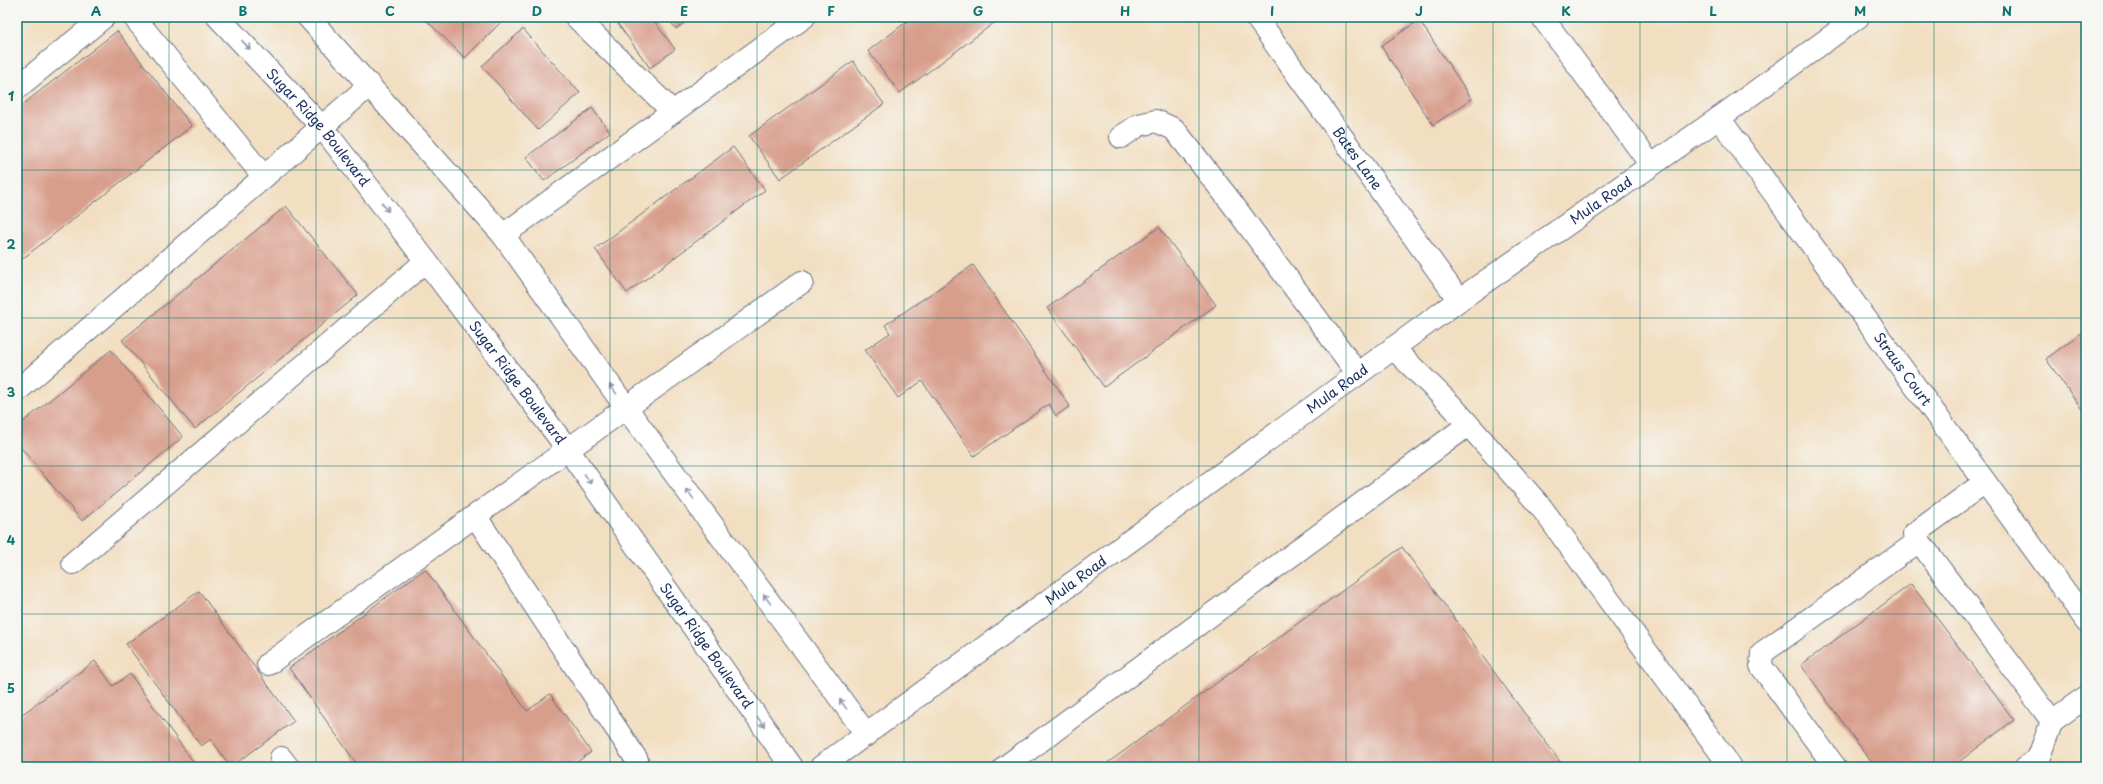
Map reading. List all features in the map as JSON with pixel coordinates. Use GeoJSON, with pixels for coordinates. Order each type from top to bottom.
{"type":"FeatureCollection","features":[{"type":"Feature","properties":{"kind":"street"},"geometry":{"type":"LineString","coordinates":[[17,88],[104,17]]}},
{"type":"Feature","properties":{"kind":"street"},"geometry":{"type":"LineString","coordinates":[[134,17],[264,178]]}},
{"type":"Feature","properties":{"kind":"street","name":"Sugar Ridge Boulevard"},"geometry":{"type":"LineString","coordinates":[[218,17],[322,126],[426,261],[568,451],[792,767]]}},
{"type":"Feature","properties":{"kind":"street"},"geometry":{"type":"LineString","coordinates":[[308,17],[503,236],[627,409],[867,735]]}},
{"type":"Feature","properties":{"kind":"street"},"geometry":{"type":"LineString","coordinates":[[576,17],[673,112]]}},
{"type":"Feature","properties":{"kind":"street"},"geometry":{"type":"LineString","coordinates":[[503,236],[804,17]]}},
{"type":"Feature","properties":{"kind":"street","name":"Bates Lane"},"geometry":{"type":"LineString","coordinates":[[1256,17],[1459,300]]}},
{"type":"Feature","properties":{"kind":"street"},"geometry":{"type":"LineString","coordinates":[[1542,17],[1651,165]]}},
{"type":"Feature","properties":{"kind":"street","name":"Mula Road"},"geometry":{"type":"LineString","coordinates":[[821,767],[867,735],[1459,300],[1718,118],[1858,17]]}},
{"type":"Feature","properties":{"kind":"street"},"geometry":{"type":"LineString","coordinates":[[17,391],[370,85]]}},
{"type":"Feature","properties":{"kind":"street","name":"Straus Court"},"geometry":{"type":"LineString","coordinates":[[1718,118],[2086,620]]}},
{"type":"Feature","properties":{"kind":"street"},"geometry":{"type":"LineString","coordinates":[[1121,137],[1139,125],[1156,121],[1174,129],[1231,202],[1358,374]]}},
{"type":"Feature","properties":{"kind":"street"},"geometry":{"type":"LineString","coordinates":[[73,563],[426,261]]}},
{"type":"Feature","properties":{"kind":"street"},"geometry":{"type":"LineString","coordinates":[[268,664],[627,409],[802,282]]}},
{"type":"Feature","properties":{"kind":"street"},"geometry":{"type":"LineString","coordinates":[[1393,348],[1452,406],[1542,508],[1731,767]]}},
{"type":"Feature","properties":{"kind":"street"},"geometry":{"type":"LineString","coordinates":[[1005,767],[1468,425]]}},
{"type":"Feature","properties":{"kind":"street"},"geometry":{"type":"LineString","coordinates":[[1985,482],[1914,534],[2052,721]]}},
{"type":"Feature","properties":{"kind":"street"},"geometry":{"type":"LineString","coordinates":[[476,517],[638,760],[638,767]]}},
{"type":"Feature","properties":{"kind":"street"},"geometry":{"type":"LineString","coordinates":[[1835,767],[1761,666],[1762,653],[1919,541]]}},
{"type":"Feature","properties":{"kind":"street"},"geometry":{"type":"LineString","coordinates":[[2026,767],[2038,759],[2052,721],[2086,697]]}},
{"type":"Feature","properties":{"kind":"building"},"geometry":{"type":"Polygon","coordinates":[[[423,17],[502,17],[504,19],[465,58],[423,17]]]}},
{"type":"Feature","properties":{"kind":"building"},"geometry":{"type":"Polygon","coordinates":[[[613,17],[651,17],[675,49],[650,68],[613,17]]]}},
{"type":"Feature","properties":{"kind":"building"},"geometry":{"type":"Polygon","coordinates":[[[667,17],[693,17],[676,29],[667,17]]]}},
{"type":"Feature","properties":{"kind":"building"},"geometry":{"type":"Polygon","coordinates":[[[913,17],[1002,17],[900,93],[868,51],[913,17]]]}},
{"type":"Feature","properties":{"kind":"building"},"geometry":{"type":"Polygon","coordinates":[[[1419,20],[1472,99],[1433,125],[1381,46],[1419,20]]]}},
{"type":"Feature","properties":{"kind":"building"},"geometry":{"type":"Polygon","coordinates":[[[523,29],[580,93],[538,130],[482,66],[523,29]]]}},
{"type":"Feature","properties":{"kind":"building"},"geometry":{"type":"Polygon","coordinates":[[[117,31],[192,126],[17,263],[17,109],[117,31]]]}},
{"type":"Feature","properties":{"kind":"building"},"geometry":{"type":"Polygon","coordinates":[[[853,61],[884,104],[780,179],[749,136],[853,61]]]}},
{"type":"Feature","properties":{"kind":"building"},"geometry":{"type":"Polygon","coordinates":[[[592,108],[610,132],[544,181],[526,157],[592,108]]]}},
{"type":"Feature","properties":{"kind":"building"},"geometry":{"type":"Polygon","coordinates":[[[733,147],[765,190],[627,293],[595,249],[733,147]]]}},
{"type":"Feature","properties":{"kind":"building"},"geometry":{"type":"Polygon","coordinates":[[[286,206],[358,295],[195,429],[122,340],[286,206]]]}},
{"type":"Feature","properties":{"kind":"building"},"geometry":{"type":"Polygon","coordinates":[[[1159,227],[1216,305],[1104,387],[1047,308],[1159,227]]]}},
{"type":"Feature","properties":{"kind":"building"},"geometry":{"type":"Polygon","coordinates":[[[973,265],[1070,406],[1056,416],[1049,404],[974,456],[922,381],[898,398],[865,350],[890,333],[885,325],[973,265]]]}},
{"type":"Feature","properties":{"kind":"building"},"geometry":{"type":"Polygon","coordinates":[[[2086,329],[2086,415],[2046,359],[2086,329]]]}},
{"type":"Feature","properties":{"kind":"building"},"geometry":{"type":"Polygon","coordinates":[[[111,350],[183,437],[82,521],[17,443],[17,427],[111,350]]]}},
{"type":"Feature","properties":{"kind":"building"},"geometry":{"type":"Polygon","coordinates":[[[1402,547],[1564,767],[1102,767],[1402,547]]]}},
{"type":"Feature","properties":{"kind":"building"},"geometry":{"type":"Polygon","coordinates":[[[425,569],[527,711],[550,694],[591,752],[570,767],[359,767],[289,668],[425,569]]]}},
{"type":"Feature","properties":{"kind":"building"},"geometry":{"type":"Polygon","coordinates":[[[1911,584],[2014,720],[1952,767],[1875,767],[1801,665],[1911,584]]]}},
{"type":"Feature","properties":{"kind":"building"},"geometry":{"type":"Polygon","coordinates":[[[199,591],[294,721],[231,767],[211,739],[201,746],[126,644],[199,591]]]}},
{"type":"Feature","properties":{"kind":"building"},"geometry":{"type":"Polygon","coordinates":[[[95,661],[113,686],[130,674],[197,767],[17,767],[17,718],[95,661]]]}}]}
